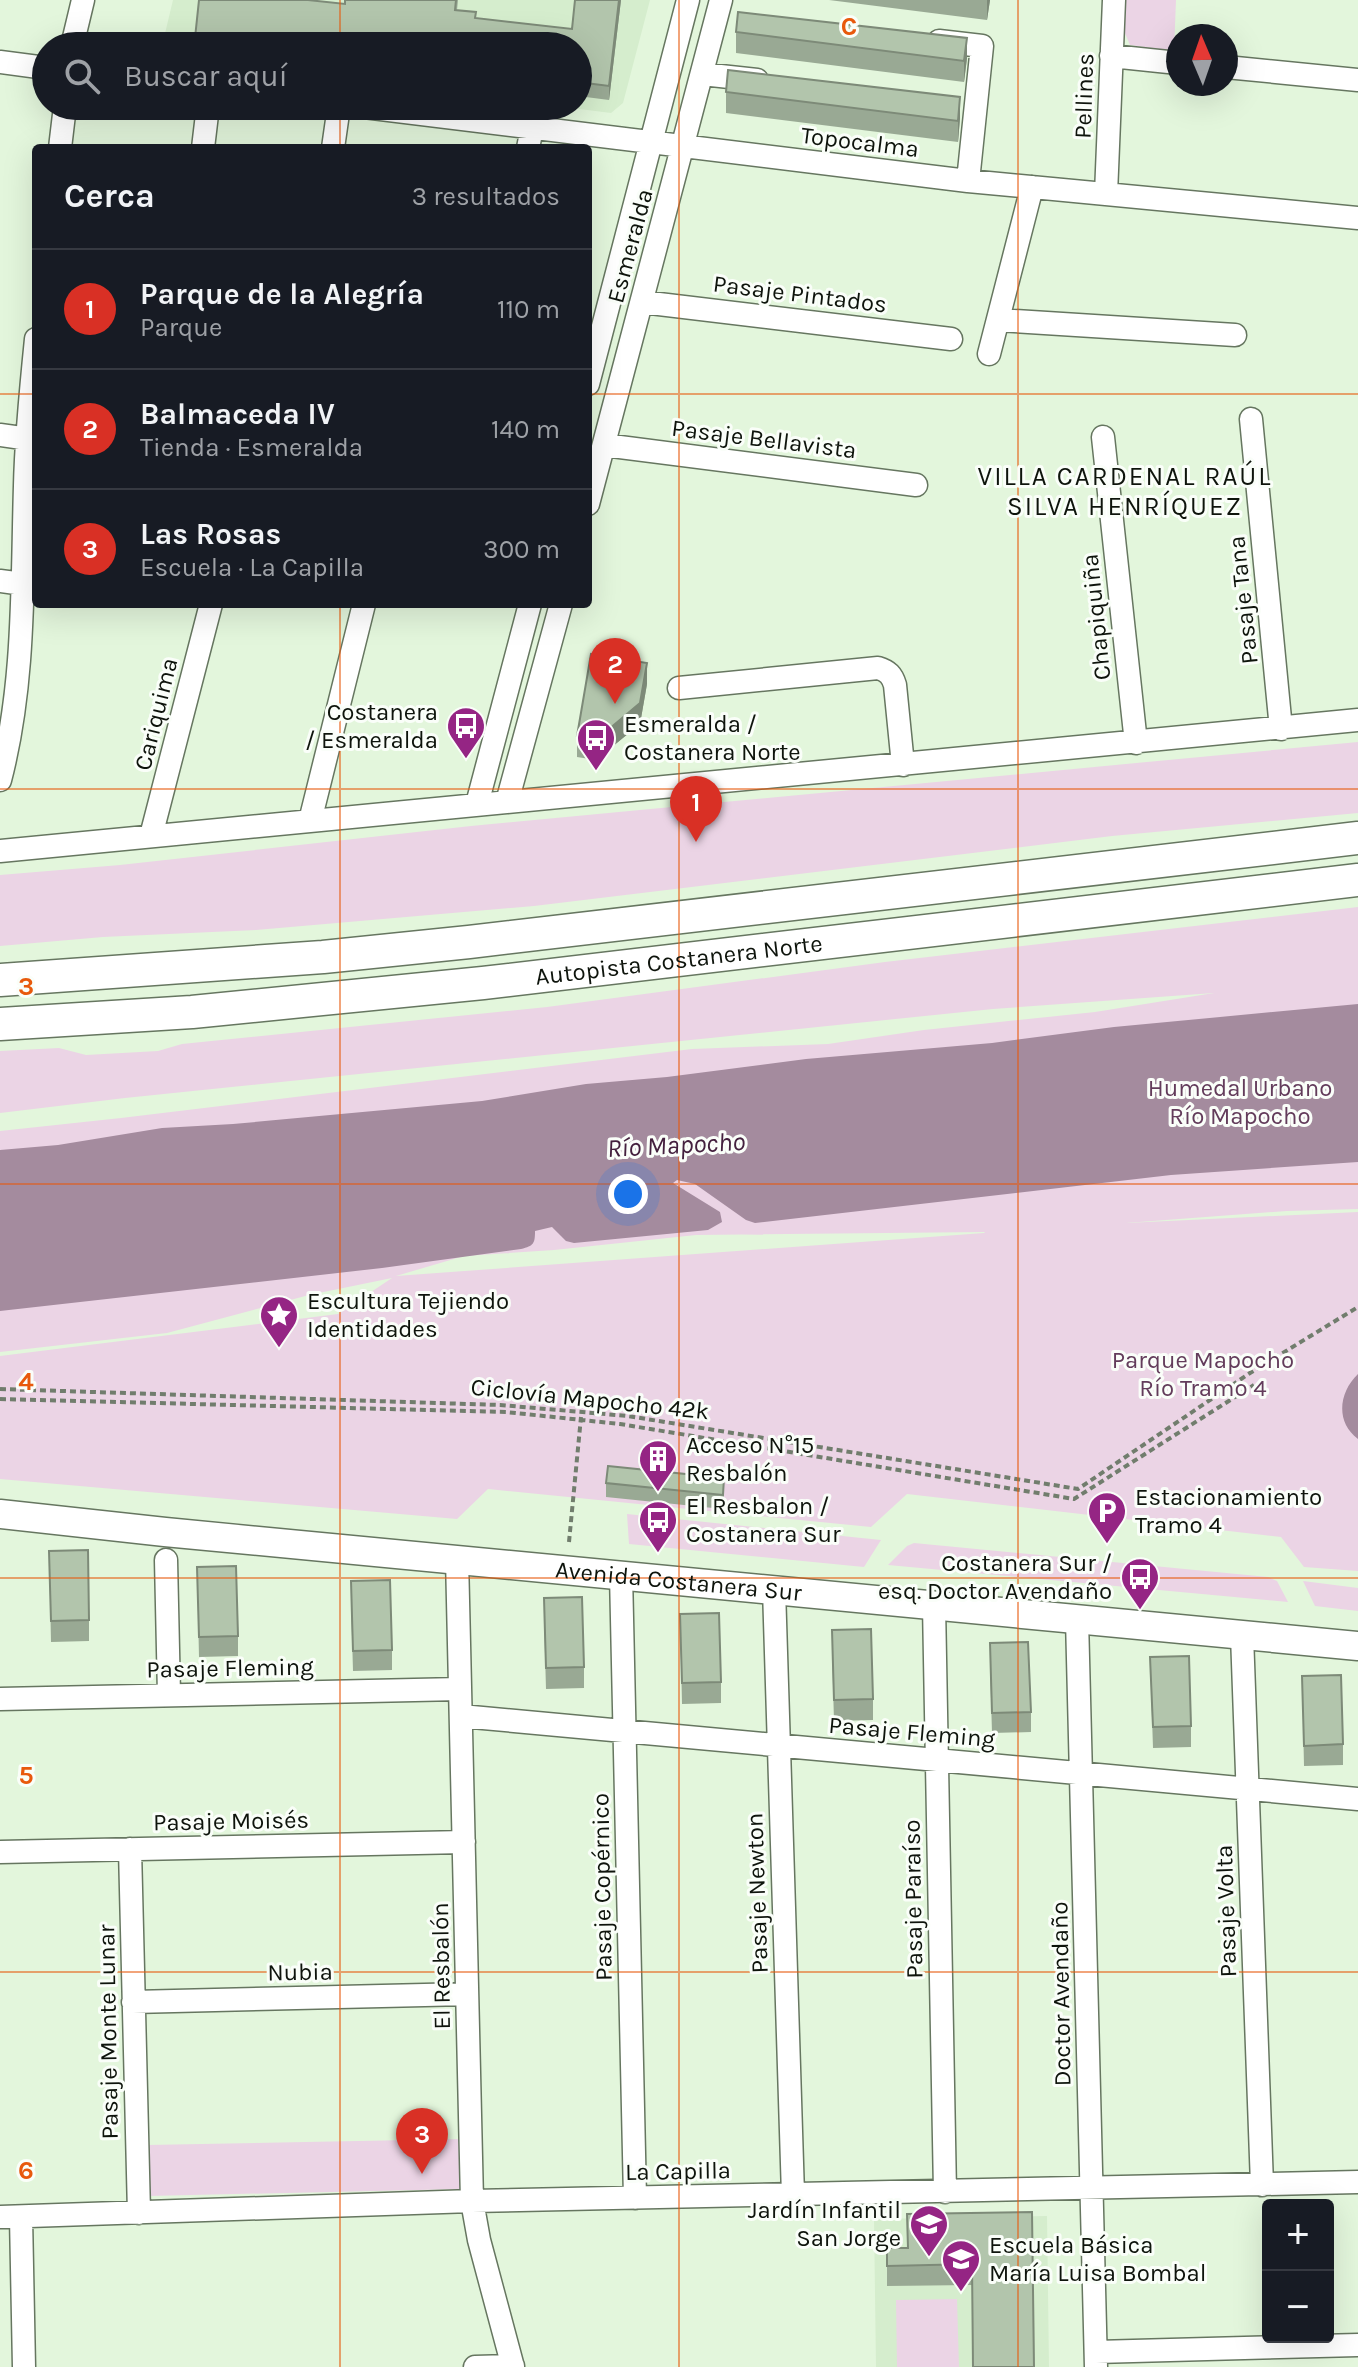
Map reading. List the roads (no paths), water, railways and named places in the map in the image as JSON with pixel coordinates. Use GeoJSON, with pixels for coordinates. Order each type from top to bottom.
{"type":"FeatureCollection","features":[{"type":"Feature","properties":{"kind":"highway","name":"Autopista Costanera Norte"},"geometry":{"type":"LineString","coordinates":[[0,980],[323,957],[469,942],[1358,838]]}},
{"type":"Feature","properties":{"kind":"highway","name":"Autopista Costanera Norte"},"geometry":{"type":"LineString","coordinates":[[0,1024],[192,1012],[498,981],[1358,880]]}},
{"type":"Feature","properties":{"kind":"main road","name":"Avenida Costanera Sur"},"geometry":{"type":"LineString","coordinates":[[0,1514],[1358,1646]]}},
{"type":"Feature","properties":{"kind":"street"},"geometry":{"type":"LineString","coordinates":[[75,32],[83,0]]}},
{"type":"Feature","properties":{"kind":"street","name":"Esmeralda"},"geometry":{"type":"LineString","coordinates":[[592,369],[688,0]]}},
{"type":"Feature","properties":{"kind":"street","name":"Pellines"},"geometry":{"type":"LineString","coordinates":[[1106,194],[1114,0]]}},
{"type":"Feature","properties":{"kind":"street","name":"Esmeralda"},"geometry":{"type":"LineString","coordinates":[[592,489],[702,74],[723,11]]}},
{"type":"Feature","properties":{"kind":"street"},"geometry":{"type":"LineString","coordinates":[[920,39],[982,46],[969,103],[968,181]]}},
{"type":"Feature","properties":{"kind":"street"},"geometry":{"type":"LineString","coordinates":[[1111,56],[1166,62]]}},
{"type":"Feature","properties":{"kind":"street"},"geometry":{"type":"LineString","coordinates":[[0,62],[32,66]]}},
{"type":"Feature","properties":{"kind":"street"},"geometry":{"type":"LineString","coordinates":[[1238,68],[1358,80]]}},
{"type":"Feature","properties":{"kind":"street"},"geometry":{"type":"LineString","coordinates":[[702,74],[778,82]]}},
{"type":"Feature","properties":{"kind":"street"},"geometry":{"type":"LineString","coordinates":[[60,144],[63,120]]}},
{"type":"Feature","properties":{"kind":"street"},"geometry":{"type":"LineString","coordinates":[[203,144],[206,120]]}},
{"type":"Feature","properties":{"kind":"street"},"geometry":{"type":"LineString","coordinates":[[334,144],[337,120]]}},
{"type":"Feature","properties":{"kind":"street","name":"Topocalma"},"geometry":{"type":"LineString","coordinates":[[432,120],[530,138],[651,142],[968,181],[1358,218]]}},
{"type":"Feature","properties":{"kind":"street"},"geometry":{"type":"LineString","coordinates":[[989,354],[1032,187]]}},
{"type":"Feature","properties":{"kind":"street","name":"Pasaje Pintados"},"geometry":{"type":"LineString","coordinates":[[642,302],[951,339]]}},
{"type":"Feature","properties":{"kind":"street"},"geometry":{"type":"LineString","coordinates":[[998,320],[1235,335]]}},
{"type":"Feature","properties":{"kind":"street"},"geometry":{"type":"LineString","coordinates":[[0,780],[14,716],[11,582],[32,419]]}},
{"type":"Feature","properties":{"kind":"street","name":"Pasaje Tana"},"geometry":{"type":"LineString","coordinates":[[1251,419],[1281,729]]}},
{"type":"Feature","properties":{"kind":"street"},"geometry":{"type":"LineString","coordinates":[[0,435],[31,439]]}},
{"type":"Feature","properties":{"kind":"street","name":"Chapiquiña"},"geometry":{"type":"LineString","coordinates":[[1103,437],[1136,743]]}},
{"type":"Feature","properties":{"kind":"street","name":"Pasaje Bellavista"},"geometry":{"type":"LineString","coordinates":[[604,445],[916,485]]}},
{"type":"Feature","properties":{"kind":"street","name":"Cariquima"},"geometry":{"type":"LineString","coordinates":[[151,836],[210,608]]}},
{"type":"Feature","properties":{"kind":"street"},"geometry":{"type":"LineString","coordinates":[[310,821],[363,608]]}},
{"type":"Feature","properties":{"kind":"street"},"geometry":{"type":"LineString","coordinates":[[477,804],[529,608]]}},
{"type":"Feature","properties":{"kind":"street"},"geometry":{"type":"LineString","coordinates":[[507,802],[560,608]]}},
{"type":"Feature","properties":{"kind":"street"},"geometry":{"type":"LineString","coordinates":[[679,688],[883,669],[892,676],[895,685],[903,765]]}},
{"type":"Feature","properties":{"kind":"street"},"geometry":{"type":"LineString","coordinates":[[0,851],[1358,720]]}},
{"type":"Feature","properties":{"kind":"street","name":"El Resbalón"},"geometry":{"type":"LineString","coordinates":[[457,1558],[472,2201],[479,2240],[513,2367]]}},
{"type":"Feature","properties":{"kind":"street"},"geometry":{"type":"LineString","coordinates":[[166,1560],[169,1695]]}},
{"type":"Feature","properties":{"kind":"street","name":"Pasaje Copérnico"},"geometry":{"type":"LineString","coordinates":[[621,1574],[635,2198]]}},
{"type":"Feature","properties":{"kind":"street","name":"Pasaje Newton"},"geometry":{"type":"LineString","coordinates":[[774,1589],[793,2195]]}},
{"type":"Feature","properties":{"kind":"street","name":"Pasaje Paraíso"},"geometry":{"type":"LineString","coordinates":[[934,1605],[945,2192]]}},
{"type":"Feature","properties":{"kind":"street","name":"Doctor Avendaño"},"geometry":{"type":"LineString","coordinates":[[1077,1619],[1096,2360]]}},
{"type":"Feature","properties":{"kind":"street","name":"Pasaje Volta"},"geometry":{"type":"LineString","coordinates":[[1242,1635],[1262,2185]]}},
{"type":"Feature","properties":{"kind":"street","name":"Pasaje Fleming"},"geometry":{"type":"LineString","coordinates":[[0,1699],[460,1689]]}},
{"type":"Feature","properties":{"kind":"street","name":"Pasaje Fleming"},"geometry":{"type":"LineString","coordinates":[[461,1716],[1358,1799]]}},
{"type":"Feature","properties":{"kind":"street","name":"Pasaje Moisés"},"geometry":{"type":"LineString","coordinates":[[0,1852],[464,1842]]}},
{"type":"Feature","properties":{"kind":"street","name":"Pasaje Monte Lunar"},"geometry":{"type":"LineString","coordinates":[[130,1849],[139,2213]]}},
{"type":"Feature","properties":{"kind":"street","name":"Nubia"},"geometry":{"type":"LineString","coordinates":[[133,2002],[467,1994]]}},
{"type":"Feature","properties":{"kind":"street","name":"La Capilla"},"geometry":{"type":"LineString","coordinates":[[10,2217],[472,2201],[1358,2182]]}},
{"type":"Feature","properties":{"kind":"street"},"geometry":{"type":"LineString","coordinates":[[10,2217],[24,2367]]}},
{"type":"Feature","properties":{"kind":"street"},"geometry":{"type":"LineString","coordinates":[[1096,2360],[1358,2345]]}},
{"type":"Feature","properties":{"kind":"street"},"geometry":{"type":"LineString","coordinates":[[475,2367],[513,2367]]}},
{"type":"Feature","properties":{"kind":"water","name":"Humedal Urbano Río Mapocho"},"geometry":{"type":"Polygon","coordinates":[[[1358,1004],[1358,1162],[1171,1175],[755,1223],[695,1184],[677,1180],[673,1183],[720,1212],[722,1222],[708,1230],[574,1243],[566,1241],[552,1227],[535,1231],[533,1243],[521,1249],[382,1268],[0,1311],[0,1150],[58,1145],[162,1128],[482,1101],[586,1084],[806,1059],[992,1043],[1114,1027],[1358,1004]]]}},
{"type":"Feature","properties":{"kind":"water"},"geometry":{"type":"Polygon","coordinates":[[[1358,1374],[1358,1439],[1346,1424],[1342,1407],[1347,1389],[1358,1374]]]}},
{"type":"Feature","properties":{"kind":"place","name":"Balmaceda IV"},"geometry":{"type":"Point","coordinates":[615,704]}},
{"type":"Feature","properties":{"kind":"place","name":"Costanera / Esmeralda"},"geometry":{"type":"Point","coordinates":[466,760]}},
{"type":"Feature","properties":{"kind":"place","name":"Esmeralda / Costanera Norte"},"geometry":{"type":"Point","coordinates":[596,772]}},
{"type":"Feature","properties":{"kind":"place","name":"Parque de la Alegría"},"geometry":{"type":"Point","coordinates":[696,842]}},
{"type":"Feature","properties":{"kind":"place","name":"Escultura Tejiendo Identidades"},"geometry":{"type":"Point","coordinates":[279,1349]}},
{"type":"Feature","properties":{"kind":"place","name":"Acceso N°15 Resbalón"},"geometry":{"type":"Point","coordinates":[658,1493]}},
{"type":"Feature","properties":{"kind":"place","name":"Estacionamiento Tramo 4"},"geometry":{"type":"Point","coordinates":[1107,1545]}},
{"type":"Feature","properties":{"kind":"place","name":"El Resbalon / Costanera Sur"},"geometry":{"type":"Point","coordinates":[658,1554]}},
{"type":"Feature","properties":{"kind":"place","name":"Costanera Sur / esq. Doctor Avendaño"},"geometry":{"type":"Point","coordinates":[1140,1611]}},
{"type":"Feature","properties":{"kind":"place","name":"Las Rosas"},"geometry":{"type":"Point","coordinates":[422,2174]}},
{"type":"Feature","properties":{"kind":"place","name":"Jardín Infantil San Jorge"},"geometry":{"type":"Point","coordinates":[929,2258]}},
{"type":"Feature","properties":{"kind":"place","name":"Escuela Básica María Luisa Bombal"},"geometry":{"type":"Point","coordinates":[961,2293]}},
{"type":"Feature","properties":{"kind":"district","name":"VILLA CARDENAL RAÚL SILVA HENRÍQUEZ"},"geometry":{"type":"Point","coordinates":[1125,491]}},
{"type":"Feature","properties":{"kind":"water label","name":"Río Mapocho"},"geometry":{"type":"Point","coordinates":[676,1145]}},
{"type":"Feature","properties":{"kind":"park label","name":"Parque Mapocho Río Tramo 4"},"geometry":{"type":"Point","coordinates":[1203,1374]}}]}
